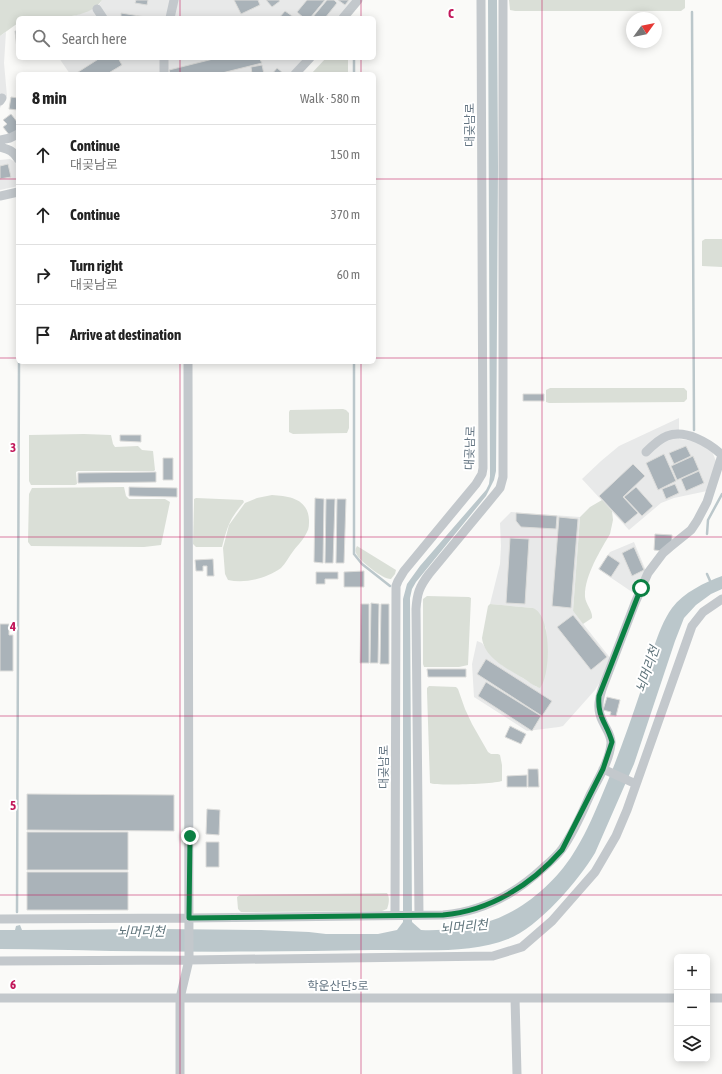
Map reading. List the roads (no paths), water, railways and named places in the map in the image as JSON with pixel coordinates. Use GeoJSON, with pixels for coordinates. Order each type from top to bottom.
{"type":"FeatureCollection","features":[{"type":"Feature","properties":{"kind":"street"},"geometry":{"type":"LineString","coordinates":[[170,16],[174,0]]}},
{"type":"Feature","properties":{"kind":"street"},"geometry":{"type":"LineString","coordinates":[[345,16],[358,0]]}},
{"type":"Feature","properties":{"kind":"street","name":"대곶남로"},"geometry":{"type":"LineString","coordinates":[[395,915],[396,586],[404,571],[476,484],[482,474],[483,468],[482,0]]}},
{"type":"Feature","properties":{"kind":"street"},"geometry":{"type":"LineString","coordinates":[[418,915],[417,594],[428,574],[500,488],[503,477],[503,0]]}},
{"type":"Feature","properties":{"kind":"street"},"geometry":{"type":"LineString","coordinates":[[97,9],[102,16]]}},
{"type":"Feature","properties":{"kind":"street"},"geometry":{"type":"LineString","coordinates":[[164,60],[164,72]]}},
{"type":"Feature","properties":{"kind":"street"},"geometry":{"type":"LineString","coordinates":[[297,72],[308,60]]}},
{"type":"Feature","properties":{"kind":"street"},"geometry":{"type":"LineString","coordinates":[[0,140],[16,135]]}},
{"type":"Feature","properties":{"kind":"street"},"geometry":{"type":"LineString","coordinates":[[0,147],[8,149],[16,154]]}},
{"type":"Feature","properties":{"kind":"street"},"geometry":{"type":"LineString","coordinates":[[0,196],[16,192]]}},
{"type":"Feature","properties":{"kind":"street"},"geometry":{"type":"LineString","coordinates":[[180,1074],[180,998],[189,960],[190,836],[188,364]]}},
{"type":"Feature","properties":{"kind":"street"},"geometry":{"type":"LineString","coordinates":[[0,919],[454,914],[484,906],[505,896],[528,881],[562,850],[603,769],[612,742],[600,715],[598,705],[599,696],[648,573],[670,546],[691,530],[697,521],[707,502],[722,455],[716,448],[706,442],[689,436],[676,435],[662,439],[646,452]]}},
{"type":"Feature","properties":{"kind":"street"},"geometry":{"type":"LineString","coordinates":[[0,961],[493,956],[522,947],[552,921],[595,872],[616,836],[692,626],[703,612],[722,599]]}},
{"type":"Feature","properties":{"kind":"street"},"geometry":{"type":"LineString","coordinates":[[603,769],[636,784]]}},
{"type":"Feature","properties":{"kind":"street","name":"학운산단5로"},"geometry":{"type":"LineString","coordinates":[[0,998],[674,998]]}},
{"type":"Feature","properties":{"kind":"street"},"geometry":{"type":"LineString","coordinates":[[515,998],[517,1074]]}},
{"type":"Feature","properties":{"kind":"street"},"geometry":{"type":"LineString","coordinates":[[710,998],[722,998]]}},
{"type":"Feature","properties":{"kind":"water","name":"뇌머리천"},"geometry":{"type":"Polygon","coordinates":[[[488,0],[497,0],[498,168],[496,471],[494,480],[486,496],[416,582],[412,589],[410,598],[412,922],[421,930],[438,930],[454,929],[487,922],[512,911],[536,896],[556,876],[577,848],[597,807],[621,747],[640,693],[653,649],[666,617],[672,608],[688,593],[709,581],[722,576],[722,589],[711,594],[696,605],[684,618],[634,764],[595,853],[579,876],[557,902],[532,925],[508,939],[493,944],[476,947],[442,950],[242,952],[0,949],[0,930],[15,930],[16,926],[20,925],[22,930],[261,930],[326,934],[378,934],[397,930],[403,922],[403,599],[407,584],[420,566],[486,490],[489,484],[490,476],[488,0]]]}},
{"type":"Feature","properties":{"kind":"waterway"},"geometry":{"type":"LineString","coordinates":[[692,12],[694,430]]}},
{"type":"Feature","properties":{"kind":"waterway"},"geometry":{"type":"LineString","coordinates":[[354,60],[354,72]]}},
{"type":"Feature","properties":{"kind":"waterway"},"geometry":{"type":"LineString","coordinates":[[17,912],[19,364]]}},
{"type":"Feature","properties":{"kind":"waterway"},"geometry":{"type":"LineString","coordinates":[[354,364],[354,554],[362,564],[390,586]]}},
{"type":"Feature","properties":{"kind":"waterway"},"geometry":{"type":"LineString","coordinates":[[707,534],[708,520],[722,494]]}},
{"type":"Feature","properties":{"kind":"waterway"},"geometry":{"type":"LineString","coordinates":[[707,574],[711,583]]}}]}
